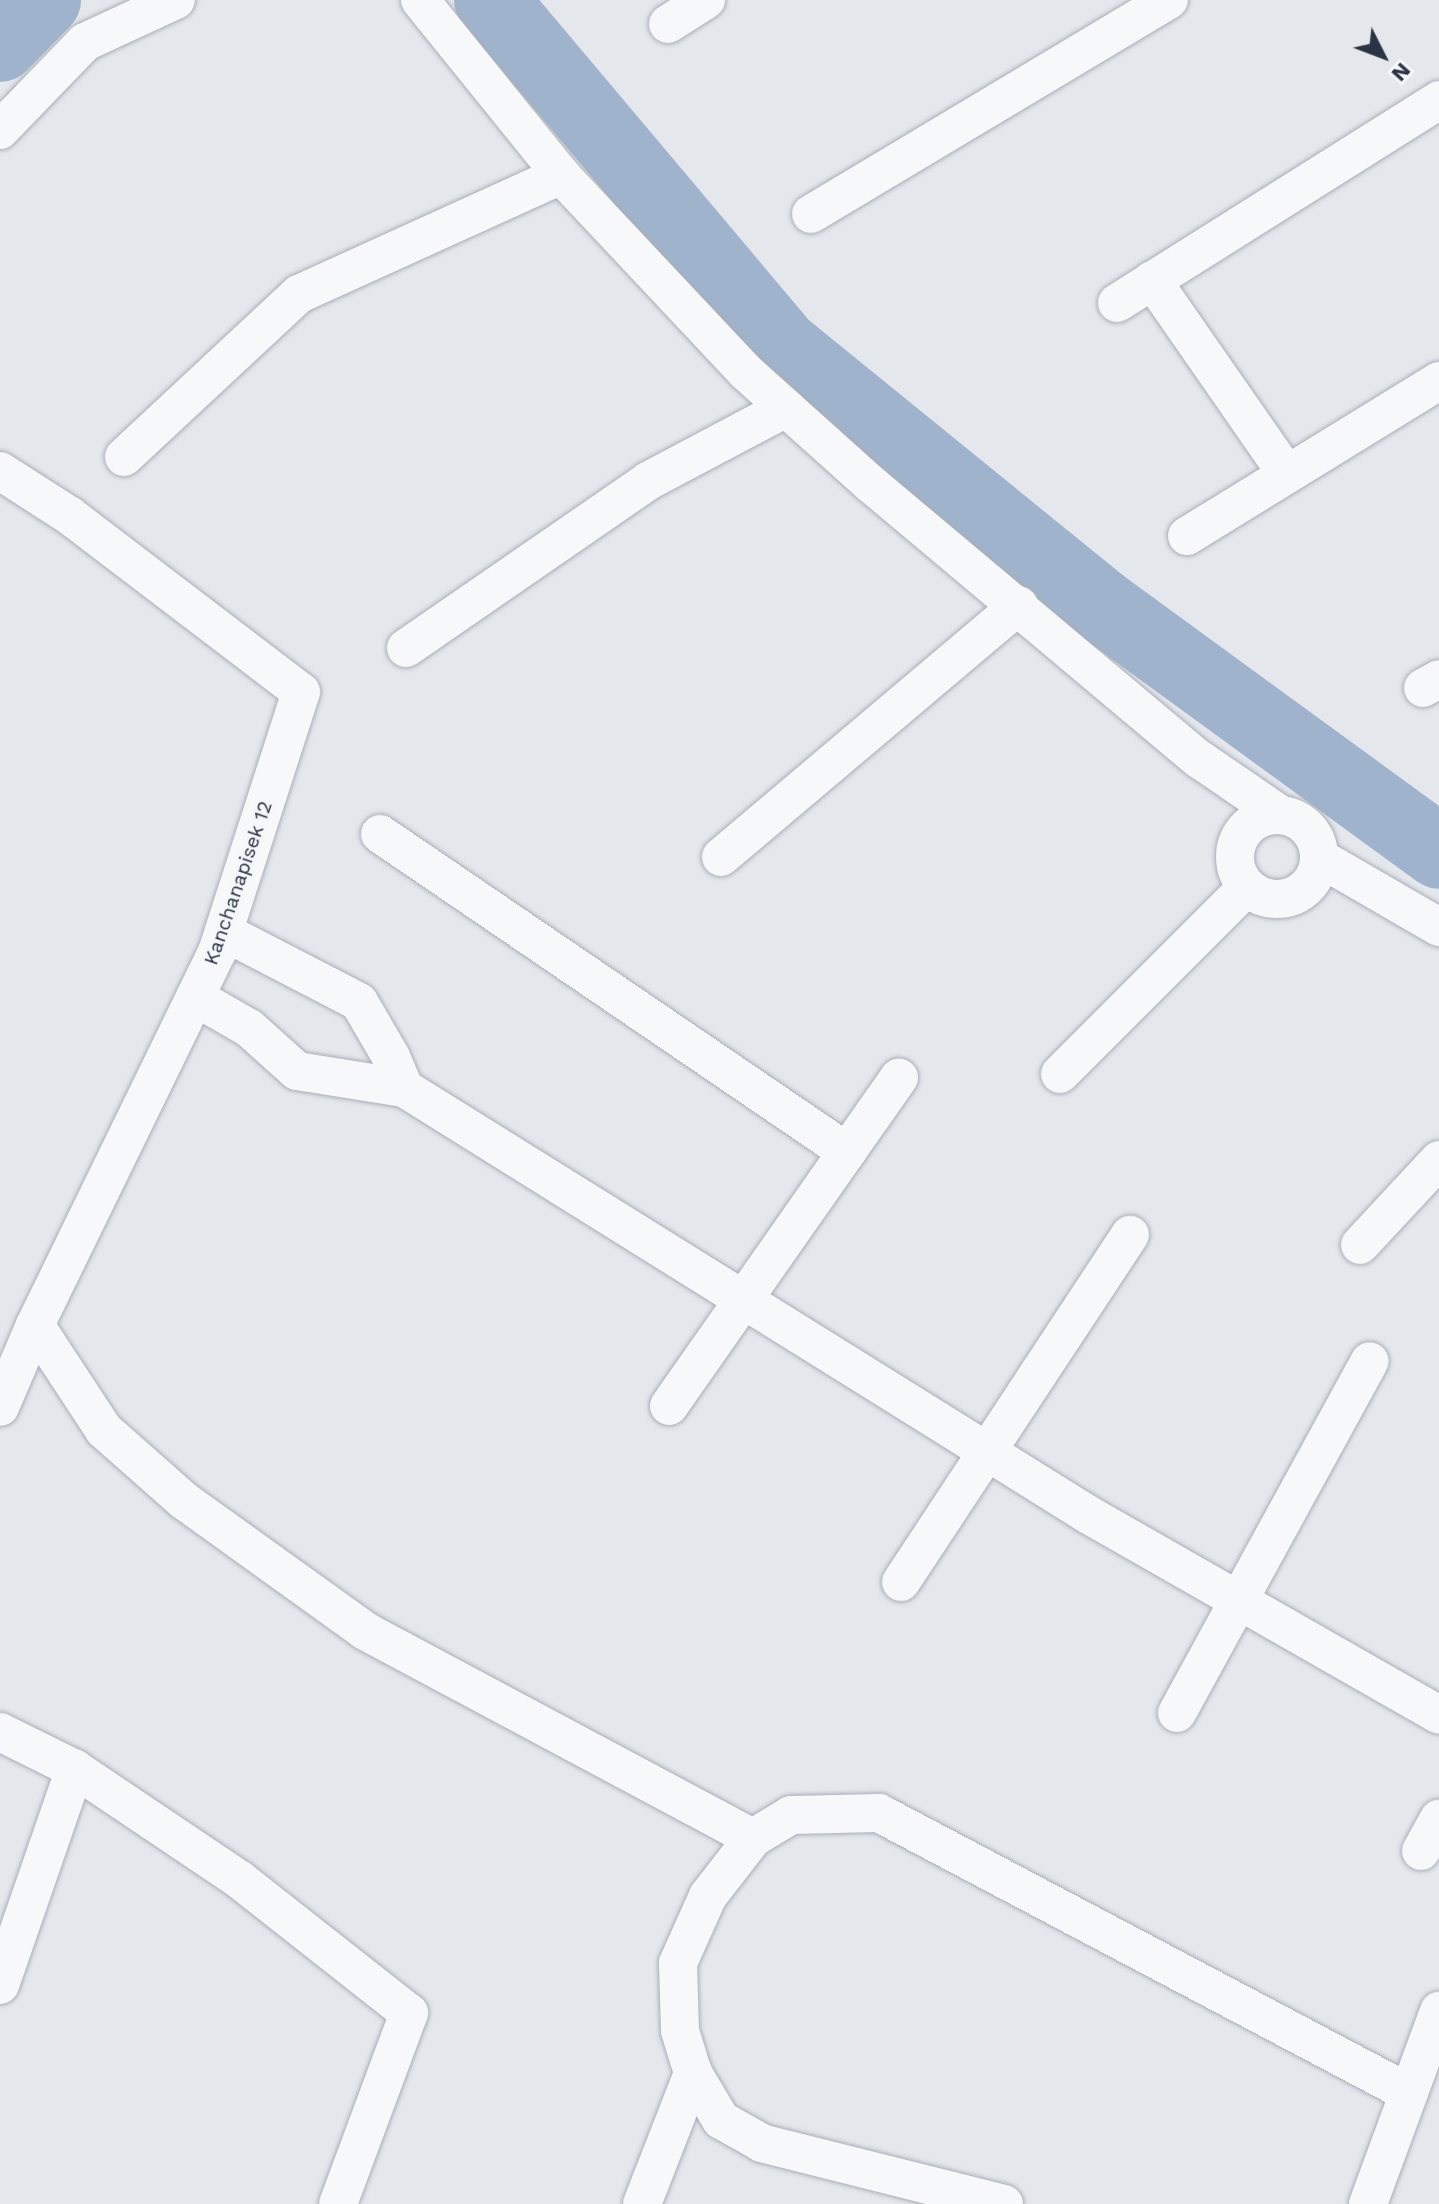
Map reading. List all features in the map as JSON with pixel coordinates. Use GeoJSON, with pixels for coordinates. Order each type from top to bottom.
{"type":"FeatureCollection","features":[{"type":"Feature","properties":{"kind":"street"},"geometry":{"type":"LineString","coordinates":[[0,130],[85,42],[176,0]]}},
{"type":"Feature","properties":{"kind":"street"},"geometry":{"type":"LineString","coordinates":[[420,0],[561,175],[746,372],[872,485],[1019,605],[1199,759],[1278,813],[1300,820],[1315,836],[1320,858],[1307,888],[1277,900],[1246,888],[1233,857],[1247,826],[1278,813]]}},
{"type":"Feature","properties":{"kind":"street"},"geometry":{"type":"LineString","coordinates":[[668,24],[706,0]]}},
{"type":"Feature","properties":{"kind":"street"},"geometry":{"type":"LineString","coordinates":[[811,214],[1169,0]]}},
{"type":"Feature","properties":{"kind":"street"},"geometry":{"type":"LineString","coordinates":[[1117,303],[1439,100]]}},
{"type":"Feature","properties":{"kind":"street"},"geometry":{"type":"LineString","coordinates":[[124,457],[299,294],[561,175]]}},
{"type":"Feature","properties":{"kind":"street"},"geometry":{"type":"LineString","coordinates":[[1152,280],[1287,474]]}},
{"type":"Feature","properties":{"kind":"street"},"geometry":{"type":"LineString","coordinates":[[1187,536],[1439,381]]}},
{"type":"Feature","properties":{"kind":"street"},"geometry":{"type":"LineString","coordinates":[[406,648],[648,481],[786,408]]}},
{"type":"Feature","properties":{"kind":"street","name":"Kanchanapisek 12"},"geometry":{"type":"LineString","coordinates":[[0,471],[70,516],[301,692],[224,932],[35,1325],[0,1407]]}},
{"type":"Feature","properties":{"kind":"street"},"geometry":{"type":"LineString","coordinates":[[721,857],[1019,605]]}},
{"type":"Feature","properties":{"kind":"street"},"geometry":{"type":"LineString","coordinates":[[380,834],[847,1152]]}},
{"type":"Feature","properties":{"kind":"street"},"geometry":{"type":"LineString","coordinates":[[1320,858],[1439,927]]}},
{"type":"Feature","properties":{"kind":"street"},"geometry":{"type":"LineString","coordinates":[[1060,1074],[1246,888]]}},
{"type":"Feature","properties":{"kind":"street"},"geometry":{"type":"LineString","coordinates":[[224,932],[359,1002],[391,1057],[404,1088]]}},
{"type":"Feature","properties":{"kind":"street"},"geometry":{"type":"LineString","coordinates":[[195,997],[249,1028],[297,1071],[404,1088],[1087,1514],[1439,1715]]}},
{"type":"Feature","properties":{"kind":"street"},"geometry":{"type":"LineString","coordinates":[[669,1406],[899,1078]]}},
{"type":"Feature","properties":{"kind":"street"},"geometry":{"type":"LineString","coordinates":[[1360,1245],[1439,1160]]}},
{"type":"Feature","properties":{"kind":"street"},"geometry":{"type":"LineString","coordinates":[[901,1582],[1130,1235]]}},
{"type":"Feature","properties":{"kind":"street"},"geometry":{"type":"LineString","coordinates":[[35,1325],[104,1430],[183,1500],[352,1621],[753,1838]]}},
{"type":"Feature","properties":{"kind":"street"},"geometry":{"type":"LineString","coordinates":[[1177,1713],[1370,1361]]}},
{"type":"Feature","properties":{"kind":"street"},"geometry":{"type":"LineString","coordinates":[[0,1732],[75,1769],[240,1880],[409,2013],[338,2204]]}},
{"type":"Feature","properties":{"kind":"street"},"geometry":{"type":"LineString","coordinates":[[0,1985],[75,1769]]}},
{"type":"Feature","properties":{"kind":"street"},"geometry":{"type":"LineString","coordinates":[[1004,2204],[949,2197],[762,2143],[721,2120],[693,2073],[680,2031],[678,1963],[708,1896],[753,1838],[791,1815],[879,1813],[1409,2093]]}},
{"type":"Feature","properties":{"kind":"street"},"geometry":{"type":"LineString","coordinates":[[1368,2204],[1439,2011]]}},
{"type":"Feature","properties":{"kind":"street"},"geometry":{"type":"LineString","coordinates":[[642,2204],[693,2073]]}},
{"type":"Feature","properties":{"kind":"waterway"},"geometry":{"type":"LineString","coordinates":[[0,45],[44,0]]}},
{"type":"Feature","properties":{"kind":"waterway"},"geometry":{"type":"LineString","coordinates":[[491,0],[782,346],[1102,606],[1439,852]]}}]}
